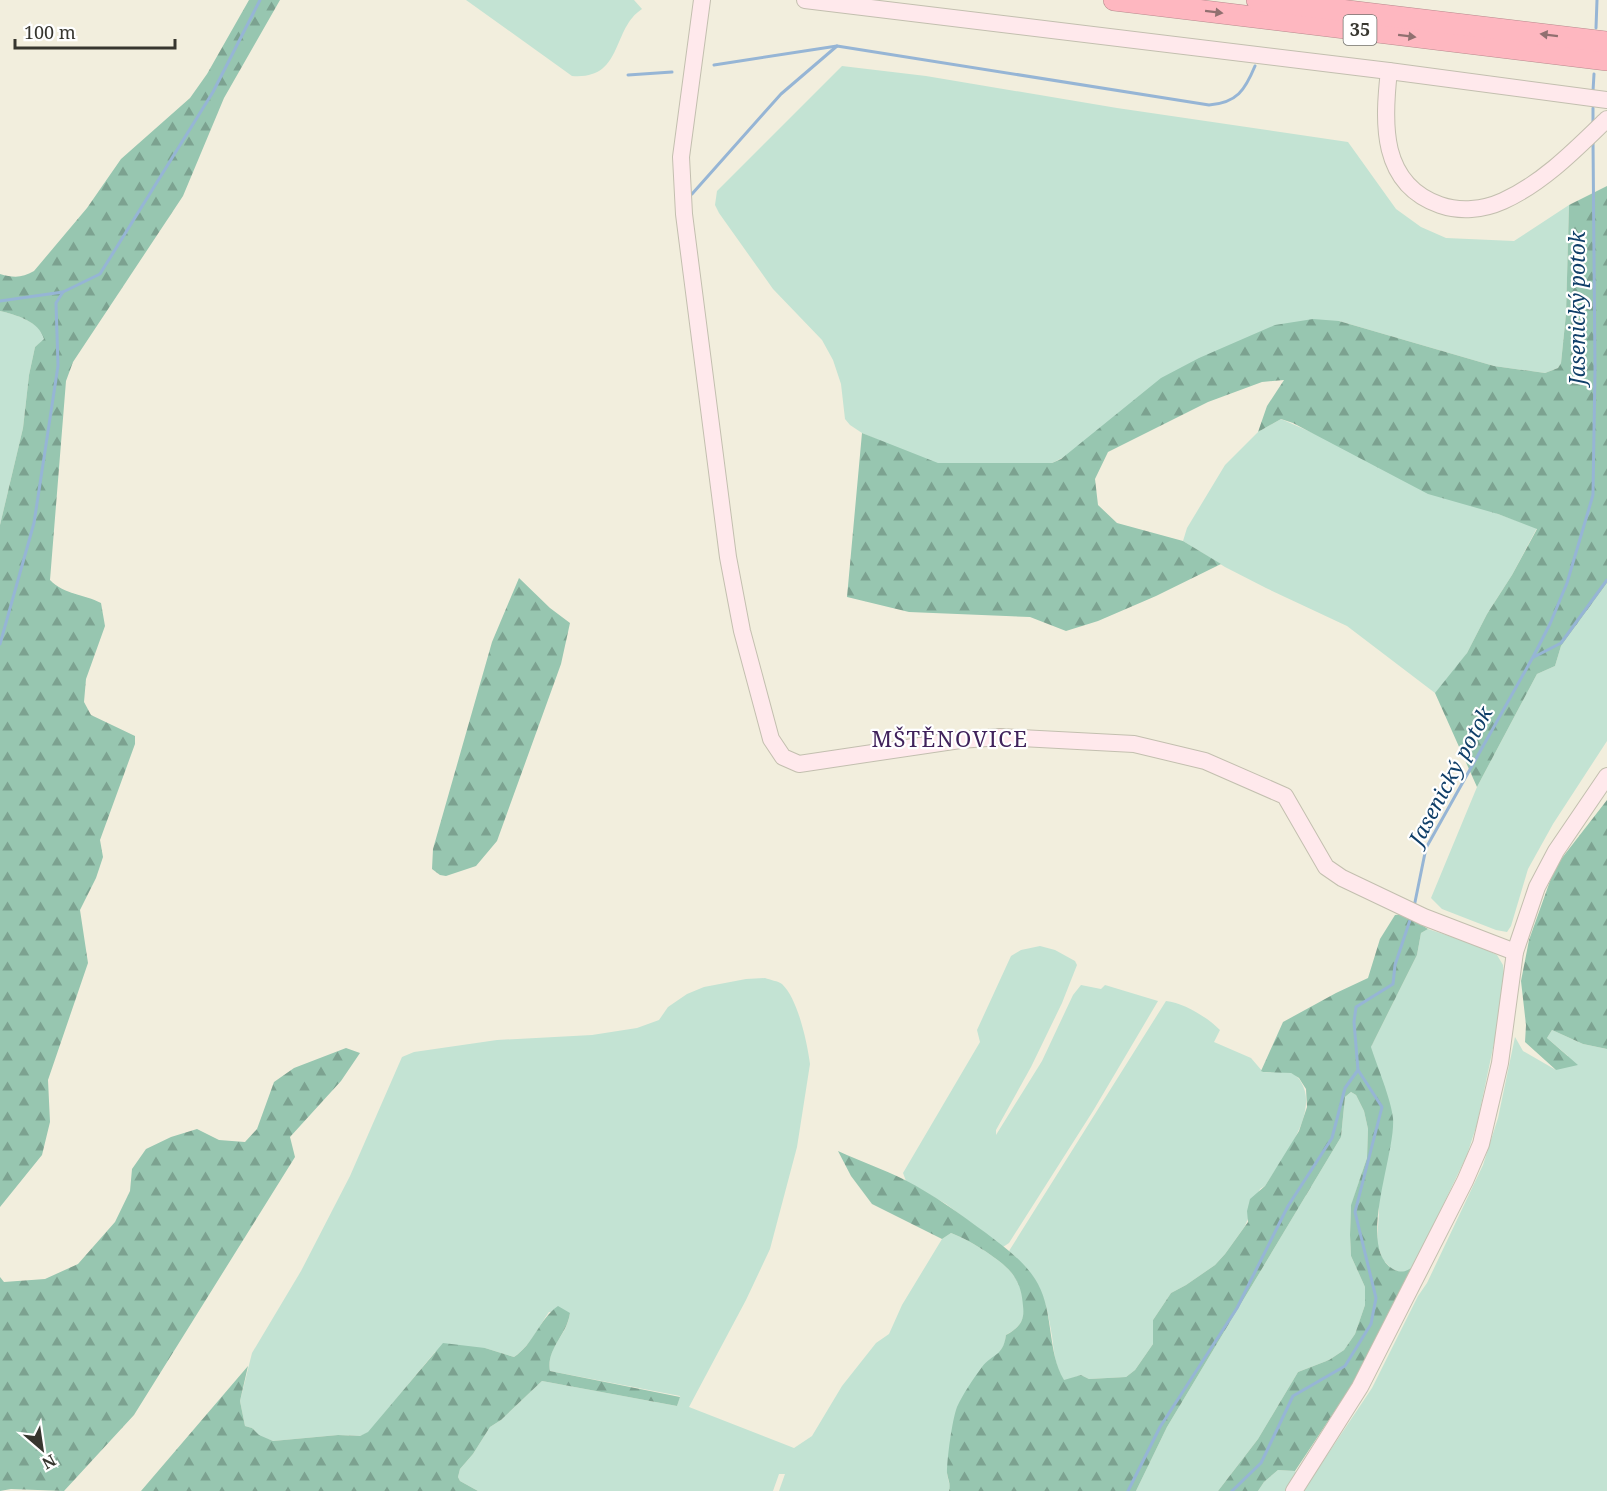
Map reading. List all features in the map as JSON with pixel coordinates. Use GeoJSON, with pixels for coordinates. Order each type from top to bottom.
{"type":"FeatureCollection","features":[{"type":"Feature","properties":{"kind":"highway","name":"35"},"geometry":{"type":"LineString","coordinates":[[1114,0],[1607,60]]}},
{"type":"Feature","properties":{"kind":"highway","name":"35"},"geometry":{"type":"LineString","coordinates":[[1257,0],[1607,42]]}},
{"type":"Feature","properties":{"kind":"street"},"geometry":{"type":"LineString","coordinates":[[702,0],[681,157],[684,214],[727,545],[741,631],[771,740],[783,757],[799,764],[960,740],[999,737],[1134,744],[1205,761],[1285,796],[1326,867],[1342,878],[1424,917],[1515,952]]}},
{"type":"Feature","properties":{"kind":"street"},"geometry":{"type":"LineString","coordinates":[[805,0],[1389,71],[1607,100]]}},
{"type":"Feature","properties":{"kind":"street"},"geometry":{"type":"LineString","coordinates":[[1389,71],[1386,117],[1391,156],[1403,178],[1419,194],[1446,207],[1475,209],[1502,201],[1540,178],[1607,119]]}},
{"type":"Feature","properties":{"kind":"street"},"geometry":{"type":"LineString","coordinates":[[1294,1491],[1360,1387],[1443,1227],[1481,1144],[1500,1063],[1515,952],[1537,888],[1556,850],[1607,776]]}},
{"type":"Feature","properties":{"kind":"green space"},"geometry":{"type":"Polygon","coordinates":[[[249,0],[280,0],[224,98],[183,196],[73,362],[66,381],[50,580],[62,589],[101,603],[105,626],[86,679],[84,702],[91,715],[135,736],[135,744],[100,840],[103,857],[96,878],[80,910],[88,963],[48,1080],[50,1122],[42,1155],[0,1207],[0,525],[23,428],[29,375],[35,347],[44,339],[32,323],[0,311],[0,274],[18,277],[34,271],[87,208],[121,159],[190,98],[207,74],[249,0]]]}},
{"type":"Feature","properties":{"kind":"green space"},"geometry":{"type":"Polygon","coordinates":[[[466,0],[634,0],[642,9],[625,28],[615,52],[601,70],[589,75],[572,76],[466,0]]]}},
{"type":"Feature","properties":{"kind":"green space"},"geometry":{"type":"Polygon","coordinates":[[[842,66],[926,76],[1117,108],[1348,142],[1396,209],[1421,227],[1446,238],[1514,241],[1569,205],[1566,314],[1561,363],[1558,368],[1545,373],[1494,366],[1339,321],[1052,463],[932,463],[862,433],[850,425],[845,419],[841,384],[833,360],[822,340],[773,289],[715,205],[717,191],[842,66]]]}},
{"type":"Feature","properties":{"kind":"green space"},"geometry":{"type":"Polygon","coordinates":[[[1607,186],[1607,583],[1561,646],[1555,666],[1537,674],[1477,787],[1435,693],[1467,653],[1537,529],[1498,514],[1428,494],[1293,423],[1281,419],[1258,432],[1267,406],[1284,380],[1262,382],[1208,402],[1108,452],[1095,479],[1098,505],[1117,523],[1183,541],[1221,564],[1156,596],[1098,621],[1066,631],[1030,617],[909,612],[847,597],[862,433],[938,463],[1052,463],[1061,459],[1161,378],[1199,358],[1275,325],[1313,319],[1339,321],[1494,366],[1545,373],[1558,368],[1561,363],[1566,314],[1569,205],[1607,186]]]}},
{"type":"Feature","properties":{"kind":"green space"},"geometry":{"type":"Polygon","coordinates":[[[0,311],[32,323],[45,339],[35,347],[29,375],[23,428],[0,525],[0,311]]]}},
{"type":"Feature","properties":{"kind":"green space"},"geometry":{"type":"Polygon","coordinates":[[[1281,419],[1498,514],[1537,528],[1441,695],[1435,693],[1347,626],[1225,567],[1183,541],[1187,528],[1225,465],[1258,432],[1281,419]]]}},
{"type":"Feature","properties":{"kind":"green space"},"geometry":{"type":"Polygon","coordinates":[[[519,578],[550,608],[570,623],[561,664],[497,841],[476,866],[446,876],[440,875],[432,869],[433,849],[492,642],[519,578]]]}},
{"type":"Feature","properties":{"kind":"green space"},"geometry":{"type":"Polygon","coordinates":[[[1607,583],[1607,741],[1553,824],[1528,869],[1511,926],[1507,932],[1442,909],[1431,898],[1477,787],[1537,674],[1555,666],[1561,646],[1607,583]]]}},
{"type":"Feature","properties":{"kind":"green space"},"geometry":{"type":"Polygon","coordinates":[[[1607,800],[1607,1049],[1583,1044],[1552,1030],[1547,1038],[1578,1065],[1556,1070],[1525,1042],[1526,1025],[1521,981],[1529,940],[1555,867],[1607,800]]]}},
{"type":"Feature","properties":{"kind":"green space"},"geometry":{"type":"Polygon","coordinates":[[[1404,914],[1428,929],[1421,933],[1417,955],[1371,1047],[1387,1092],[1393,1118],[1380,1199],[1378,1242],[1382,1258],[1393,1269],[1404,1271],[1414,1266],[1356,1379],[1295,1471],[1278,1470],[1264,1482],[1258,1491],[1218,1491],[1258,1439],[1298,1372],[1329,1360],[1344,1350],[1355,1334],[1365,1305],[1365,1287],[1351,1256],[1350,1235],[1351,1205],[1367,1158],[1368,1129],[1364,1111],[1356,1095],[1351,1092],[1345,1097],[1341,1137],[1167,1427],[1136,1491],[949,1491],[948,1459],[957,1407],[982,1367],[1003,1347],[1006,1335],[1020,1324],[1023,1316],[1022,1296],[1012,1273],[973,1244],[951,1233],[942,1239],[872,1204],[851,1176],[838,1151],[897,1176],[926,1192],[986,1233],[1021,1262],[1033,1276],[1043,1296],[1055,1357],[1064,1380],[1081,1375],[1089,1379],[1126,1377],[1135,1370],[1153,1344],[1153,1320],[1171,1293],[1215,1265],[1225,1254],[1248,1222],[1247,1211],[1250,1199],[1265,1186],[1299,1131],[1307,1107],[1306,1089],[1299,1078],[1291,1073],[1261,1071],[1283,1022],[1368,978],[1380,939],[1395,915],[1404,914]]]}},
{"type":"Feature","properties":{"kind":"green space"},"geometry":{"type":"Polygon","coordinates":[[[1428,929],[1476,945],[1497,955],[1503,965],[1504,975],[1497,1029],[1477,1124],[1467,1155],[1414,1266],[1406,1272],[1399,1272],[1383,1260],[1377,1244],[1379,1210],[1371,1047],[1417,955],[1421,933],[1428,929]]]}},
{"type":"Feature","properties":{"kind":"green space"},"geometry":{"type":"Polygon","coordinates":[[[1040,946],[1055,950],[1075,961],[1077,965],[1062,1003],[1031,1067],[996,1130],[996,1135],[1042,1061],[1073,995],[1081,985],[1101,989],[1105,985],[1158,1001],[1093,1111],[1009,1243],[1003,1247],[946,1204],[906,1181],[903,1173],[980,1042],[977,1030],[1011,956],[1021,950],[1040,946]]]}},
{"type":"Feature","properties":{"kind":"green space"},"geometry":{"type":"Polygon","coordinates":[[[765,978],[782,984],[788,991],[801,1021],[807,1044],[810,1064],[797,1147],[770,1249],[746,1300],[689,1407],[794,1448],[812,1436],[842,1386],[876,1343],[889,1334],[902,1305],[942,1239],[951,1233],[981,1248],[1012,1273],[1020,1287],[1024,1311],[1020,1324],[1006,1335],[1001,1351],[957,1409],[947,1474],[949,1491],[779,1491],[785,1474],[779,1474],[773,1491],[478,1491],[460,1481],[458,1477],[460,1469],[473,1454],[490,1427],[501,1420],[542,1381],[677,1406],[680,1396],[550,1371],[551,1355],[565,1329],[570,1313],[549,1312],[529,1342],[514,1357],[485,1348],[435,1352],[368,1433],[360,1436],[338,1435],[273,1441],[259,1436],[252,1428],[245,1426],[240,1401],[252,1353],[301,1271],[350,1176],[402,1057],[414,1052],[497,1040],[592,1035],[637,1028],[659,1020],[668,1007],[687,994],[704,987],[765,978]]]}},
{"type":"Feature","properties":{"kind":"green space"},"geometry":{"type":"Polygon","coordinates":[[[1166,1001],[1195,1011],[1209,1020],[1220,1030],[1214,1042],[1251,1058],[1263,1072],[1288,1072],[1297,1076],[1306,1094],[1306,1108],[1296,1136],[1265,1186],[1260,1189],[1245,1226],[1215,1265],[1171,1293],[1153,1320],[1153,1344],[1135,1370],[1126,1377],[1089,1379],[1081,1375],[1064,1381],[1054,1353],[1050,1322],[1040,1289],[1028,1270],[1009,1251],[1166,1001]]]}},
{"type":"Feature","properties":{"kind":"green space"},"geometry":{"type":"Polygon","coordinates":[[[1552,1030],[1583,1044],[1607,1049],[1607,1491],[1303,1491],[1372,1388],[1418,1296],[1427,1283],[1483,1165],[1498,1118],[1515,1037],[1523,1051],[1556,1070],[1568,1056],[1547,1038],[1552,1030]]]}},
{"type":"Feature","properties":{"kind":"green space"},"geometry":{"type":"Polygon","coordinates":[[[346,1048],[360,1053],[341,1081],[290,1137],[295,1157],[134,1415],[64,1491],[11,1489],[0,1491],[0,1277],[4,1282],[45,1279],[78,1264],[115,1222],[130,1191],[132,1169],[146,1149],[171,1137],[197,1129],[219,1140],[245,1142],[257,1129],[274,1082],[294,1068],[346,1048]]]}},
{"type":"Feature","properties":{"kind":"green space"},"geometry":{"type":"Polygon","coordinates":[[[1351,1092],[1356,1095],[1364,1111],[1368,1129],[1367,1158],[1351,1206],[1351,1256],[1365,1287],[1365,1305],[1355,1334],[1344,1350],[1329,1360],[1298,1372],[1258,1439],[1218,1491],[1136,1491],[1167,1427],[1341,1137],[1345,1097],[1351,1092]]]}},
{"type":"Feature","properties":{"kind":"green space"},"geometry":{"type":"Polygon","coordinates":[[[558,1306],[570,1313],[551,1356],[550,1371],[680,1397],[677,1406],[542,1381],[501,1420],[490,1427],[473,1454],[460,1469],[458,1477],[460,1481],[478,1491],[141,1491],[248,1366],[240,1401],[245,1426],[252,1428],[259,1435],[273,1441],[338,1435],[360,1436],[368,1432],[443,1343],[485,1348],[514,1357],[527,1345],[551,1311],[558,1306]]]}},
{"type":"Feature","properties":{"kind":"green space"},"geometry":{"type":"Polygon","coordinates":[[[1278,1470],[1295,1471],[1299,1476],[1289,1491],[1258,1491],[1264,1482],[1278,1470]]]}},
{"type":"Feature","properties":{"kind":"waterway"},"geometry":{"type":"LineString","coordinates":[[0,301],[63,292],[100,274],[213,92],[260,0]]}},
{"type":"Feature","properties":{"kind":"waterway","name":"Jasenický potok"},"geometry":{"type":"LineString","coordinates":[[1596,28],[1597,0]]}},
{"type":"Feature","properties":{"kind":"waterway"},"geometry":{"type":"LineString","coordinates":[[714,65],[837,46],[1209,105],[1219,104],[1239,94],[1248,82],[1255,66]]}},
{"type":"Feature","properties":{"kind":"waterway"},"geometry":{"type":"LineString","coordinates":[[692,194],[781,94],[837,46]]}},
{"type":"Feature","properties":{"kind":"waterway"},"geometry":{"type":"LineString","coordinates":[[628,75],[672,72]]}},
{"type":"Feature","properties":{"kind":"waterway","name":"Jasenický potok"},"geometry":{"type":"LineString","coordinates":[[1593,91],[1594,74]]}},
{"type":"Feature","properties":{"kind":"waterway","name":"Jasenický potok"},"geometry":{"type":"LineString","coordinates":[[1593,108],[1593,123]]}},
{"type":"Feature","properties":{"kind":"waterway","name":"Jasenický potok"},"geometry":{"type":"LineString","coordinates":[[1414,907],[1426,848],[1550,624],[1567,583],[1593,495],[1595,369],[1593,141]]}},
{"type":"Feature","properties":{"kind":"waterway"},"geometry":{"type":"LineString","coordinates":[[0,644],[34,523],[58,366],[56,303],[63,292]]}},
{"type":"Feature","properties":{"kind":"waterway"},"geometry":{"type":"LineString","coordinates":[[1534,657],[1561,643],[1607,580]]}},
{"type":"Feature","properties":{"kind":"waterway","name":"Jasenický potok"},"geometry":{"type":"LineString","coordinates":[[1232,1491],[1261,1463],[1293,1396],[1345,1366],[1371,1324],[1376,1298],[1355,1212],[1382,1107],[1358,1070],[1354,1022],[1356,1007],[1393,984],[1395,965],[1411,917]]}},
{"type":"Feature","properties":{"kind":"waterway"},"geometry":{"type":"LineString","coordinates":[[1128,1491],[1160,1427],[1237,1308],[1288,1206],[1332,1138],[1345,1088],[1358,1070]]}},
{"type":"Feature","properties":{"kind":"district","name":"MŠTĚNOVICE"},"geometry":{"type":"Point","coordinates":[950,739]}}]}
